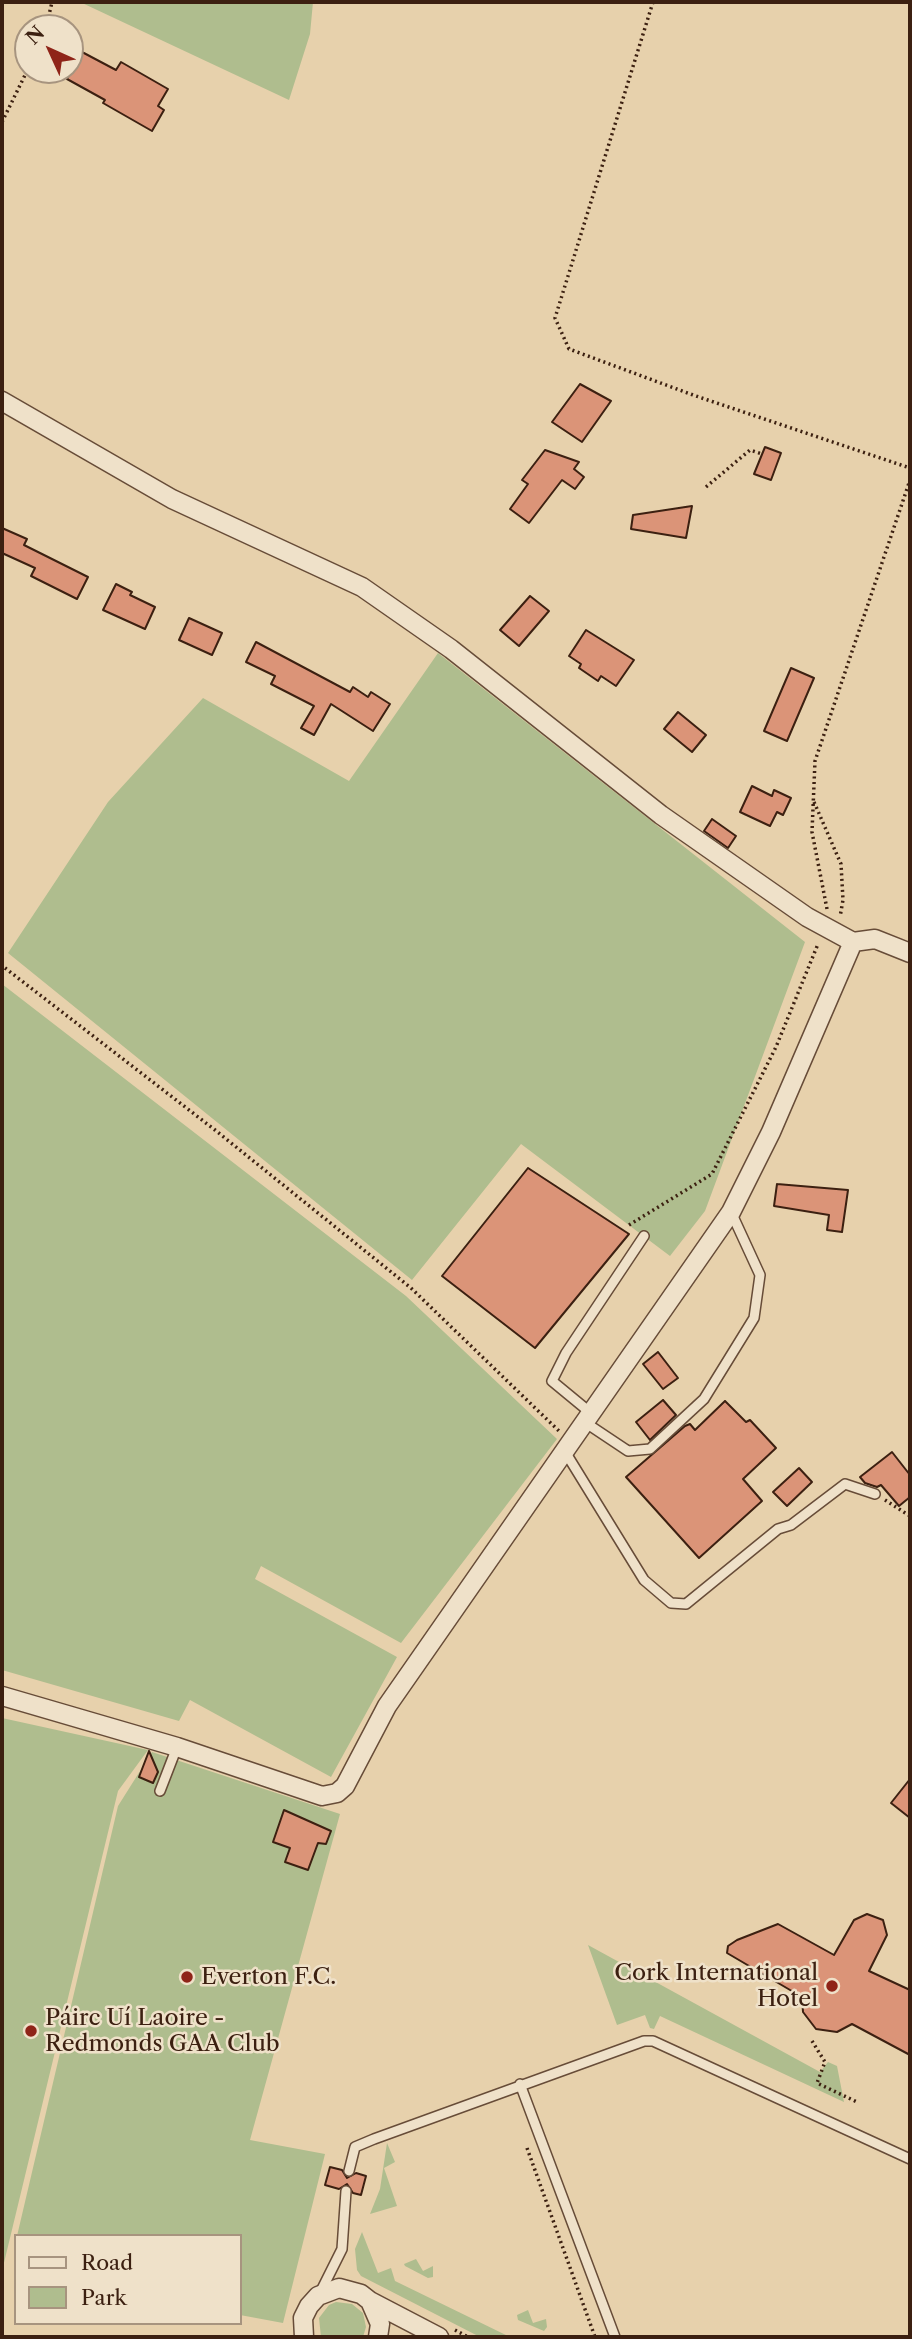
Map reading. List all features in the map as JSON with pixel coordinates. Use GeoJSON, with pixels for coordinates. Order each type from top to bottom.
{"type":"FeatureCollection","features":[{"type":"Feature","properties":{"kind":"street"},"geometry":{"type":"LineString","coordinates":[[2,401],[172,499],[362,587],[451,649],[660,815],[777,897],[845,937],[875,939],[910,953]]}},
{"type":"Feature","properties":{"kind":"street"},"geometry":{"type":"LineString","coordinates":[[2,1696],[177,1747],[322,1796],[337,1793],[345,1786],[387,1706],[731,1212],[771,1132],[845,937]]}},
{"type":"Feature","properties":{"kind":"street"},"geometry":{"type":"LineString","coordinates":[[302,2335],[303,2318],[318,2296],[339,2288],[361,2294],[439,2337]]}},
{"type":"Feature","properties":{"kind":"street"},"geometry":{"type":"LineString","coordinates":[[370,2301],[377,2312],[379,2337]]}},
{"type":"Feature","properties":{"kind":"lane"},"geometry":{"type":"LineString","coordinates":[[644,1236],[566,1353],[552,1381],[589,1418],[628,1451],[650,1449],[704,1399],[754,1318],[760,1275],[731,1212]]}},
{"type":"Feature","properties":{"kind":"lane"},"geometry":{"type":"LineString","coordinates":[[568,1446],[644,1580],[671,1603],[686,1604],[778,1529],[791,1525],[845,1484],[875,1494]]}},
{"type":"Feature","properties":{"kind":"lane"},"geometry":{"type":"LineString","coordinates":[[160,1791],[177,1747]]}},
{"type":"Feature","properties":{"kind":"lane"},"geometry":{"type":"LineString","coordinates":[[349,2171],[355,2147],[520,2084],[634,2044],[653,2041],[910,2159]]}},
{"type":"Feature","properties":{"kind":"lane"},"geometry":{"type":"LineString","coordinates":[[520,2084],[615,2337]]}},
{"type":"Feature","properties":{"kind":"lane"},"geometry":{"type":"LineString","coordinates":[[318,2296],[342,2249],[346,2191]]}},
{"type":"Feature","properties":{"kind":"path"},"geometry":{"type":"LineString","coordinates":[[653,2],[555,318],[569,349],[693,395],[910,468]]}},
{"type":"Feature","properties":{"kind":"path"},"geometry":{"type":"LineString","coordinates":[[2,122],[21,84]]}},
{"type":"Feature","properties":{"kind":"path"},"geometry":{"type":"LineString","coordinates":[[706,487],[750,450],[762,454]]}},
{"type":"Feature","properties":{"kind":"path"},"geometry":{"type":"LineString","coordinates":[[828,911],[811,832],[815,761],[910,480]]}},
{"type":"Feature","properties":{"kind":"path"},"geometry":{"type":"LineString","coordinates":[[814,801],[841,864],[845,937]]}},
{"type":"Feature","properties":{"kind":"path"},"geometry":{"type":"LineString","coordinates":[[628,1225],[712,1174],[776,1047],[818,944]]}},
{"type":"Feature","properties":{"kind":"path"},"geometry":{"type":"LineString","coordinates":[[5,968],[215,1130],[411,1288],[568,1446]]}},
{"type":"Feature","properties":{"kind":"path"},"geometry":{"type":"LineString","coordinates":[[875,1494],[910,1516]]}},
{"type":"Feature","properties":{"kind":"path"},"geometry":{"type":"LineString","coordinates":[[812,2041],[825,2062],[817,2083],[857,2102]]}},
{"type":"Feature","properties":{"kind":"path"},"geometry":{"type":"LineString","coordinates":[[525,2141],[595,2337]]}},
{"type":"Feature","properties":{"kind":"green space"},"geometry":{"type":"Polygon","coordinates":[[[80,2],[313,2],[310,34],[289,100],[80,2]]]}},
{"type":"Feature","properties":{"kind":"green space"},"geometry":{"type":"Polygon","coordinates":[[[438,653],[805,942],[705,1211],[670,1256],[521,1144],[412,1280],[8,953],[108,802],[203,698],[349,781],[438,653]]]}},
{"type":"Feature","properties":{"kind":"green space"},"geometry":{"type":"Polygon","coordinates":[[[2,984],[406,1296],[557,1439],[401,1643],[261,1566],[255,1579],[397,1657],[331,1777],[190,1700],[179,1721],[2,1670],[2,984]]]}},
{"type":"Feature","properties":{"kind":"green space","name":"Páirc Uí Laoire - Redmonds GAA Club"},"geometry":{"type":"Polygon","coordinates":[[[2,1718],[148,1750],[118,1791],[2,2271],[2,1718]]]}},
{"type":"Feature","properties":{"kind":"green space","name":"Everton F.C."},"geometry":{"type":"Polygon","coordinates":[[[152,1752],[340,1814],[250,2140],[325,2154],[283,2323],[242,2315],[242,2234],[17,2234],[118,1806],[152,1752]]]}},
{"type":"Feature","properties":{"kind":"green space"},"geometry":{"type":"Polygon","coordinates":[[[588,1945],[820,2072],[828,2062],[837,2066],[844,2102],[660,2016],[654,2029],[650,2028],[645,2015],[617,2025],[588,1945]]]}},
{"type":"Feature","properties":{"kind":"green space"},"geometry":{"type":"Polygon","coordinates":[[[387,2143],[395,2162],[384,2168],[397,2206],[370,2214],[380,2189],[387,2143]]]}},
{"type":"Feature","properties":{"kind":"green space"},"geometry":{"type":"Polygon","coordinates":[[[362,2232],[378,2273],[391,2268],[395,2281],[510,2337],[480,2337],[361,2276],[357,2270],[355,2249],[362,2232]]]}},
{"type":"Feature","properties":{"kind":"green space"},"geometry":{"type":"Polygon","coordinates":[[[416,2259],[423,2271],[433,2266],[433,2277],[428,2278],[405,2266],[404,2264],[416,2259]]]}},
{"type":"Feature","properties":{"kind":"green space"},"geometry":{"type":"Polygon","coordinates":[[[336,2302],[352,2304],[363,2313],[366,2327],[363,2337],[321,2337],[319,2318],[329,2305],[336,2302]]]}},
{"type":"Feature","properties":{"kind":"green space"},"geometry":{"type":"Polygon","coordinates":[[[528,2310],[533,2323],[546,2319],[547,2327],[544,2331],[518,2320],[517,2315],[528,2310]]]}},
{"type":"Feature","properties":{"kind":"building"},"geometry":{"type":"Polygon","coordinates":[[[84,53],[116,70],[121,62],[168,89],[158,106],[164,110],[152,131],[103,103],[105,100],[76,84],[84,84],[84,53]]]}},
{"type":"Feature","properties":{"kind":"building"},"geometry":{"type":"Polygon","coordinates":[[[580,384],[611,401],[582,442],[552,422],[580,384]]]}},
{"type":"Feature","properties":{"kind":"building"},"geometry":{"type":"Polygon","coordinates":[[[765,447],[781,453],[771,480],[754,474],[765,447]]]}},
{"type":"Feature","properties":{"kind":"building"},"geometry":{"type":"Polygon","coordinates":[[[545,450],[579,462],[574,469],[584,477],[575,489],[562,480],[529,523],[510,509],[528,484],[522,480],[545,450]]]}},
{"type":"Feature","properties":{"kind":"building"},"geometry":{"type":"Polygon","coordinates":[[[692,506],[686,538],[631,529],[633,515],[692,506]]]}},
{"type":"Feature","properties":{"kind":"building"},"geometry":{"type":"Polygon","coordinates":[[[2,528],[27,539],[24,545],[88,577],[77,599],[31,576],[35,568],[2,553],[2,528]]]}},
{"type":"Feature","properties":{"kind":"building"},"geometry":{"type":"Polygon","coordinates":[[[116,584],[132,592],[130,595],[155,607],[145,629],[103,610],[116,584]]]}},
{"type":"Feature","properties":{"kind":"building"},"geometry":{"type":"Polygon","coordinates":[[[530,596],[549,611],[519,646],[500,630],[530,596]]]}},
{"type":"Feature","properties":{"kind":"building"},"geometry":{"type":"Polygon","coordinates":[[[189,618],[222,633],[212,655],[179,640],[189,618]]]}},
{"type":"Feature","properties":{"kind":"building"},"geometry":{"type":"Polygon","coordinates":[[[586,630],[634,660],[616,686],[601,676],[598,681],[579,668],[581,664],[569,656],[586,630]]]}},
{"type":"Feature","properties":{"kind":"building"},"geometry":{"type":"Polygon","coordinates":[[[256,642],[350,692],[353,687],[368,697],[371,692],[390,704],[373,731],[331,704],[314,735],[301,728],[314,706],[271,684],[275,676],[246,662],[256,642]]]}},
{"type":"Feature","properties":{"kind":"building"},"geometry":{"type":"Polygon","coordinates":[[[791,668],[814,678],[787,741],[764,731],[791,668]]]}},
{"type":"Feature","properties":{"kind":"building"},"geometry":{"type":"Polygon","coordinates":[[[678,712],[706,735],[692,752],[664,729],[678,712]]]}},
{"type":"Feature","properties":{"kind":"building"},"geometry":{"type":"Polygon","coordinates":[[[752,786],[772,796],[774,790],[791,798],[783,815],[777,812],[770,826],[740,812],[752,786]]]}},
{"type":"Feature","properties":{"kind":"building"},"geometry":{"type":"Polygon","coordinates":[[[712,819],[736,836],[728,848],[704,831],[712,819]]]}},
{"type":"Feature","properties":{"kind":"building"},"geometry":{"type":"Polygon","coordinates":[[[528,1168],[629,1234],[535,1348],[442,1276],[528,1168]]]}},
{"type":"Feature","properties":{"kind":"building"},"geometry":{"type":"Polygon","coordinates":[[[777,1184],[848,1190],[842,1232],[827,1230],[829,1215],[774,1206],[777,1184]]]}},
{"type":"Feature","properties":{"kind":"building"},"geometry":{"type":"Polygon","coordinates":[[[658,1352],[678,1378],[663,1389],[643,1364],[658,1352]]]}},
{"type":"Feature","properties":{"kind":"building"},"geometry":{"type":"Polygon","coordinates":[[[663,1400],[676,1415],[650,1440],[636,1422],[663,1400]]]}},
{"type":"Feature","properties":{"kind":"building"},"geometry":{"type":"Polygon","coordinates":[[[725,1401],[746,1422],[750,1420],[776,1448],[743,1479],[762,1501],[699,1558],[626,1477],[685,1426],[690,1424],[695,1430],[725,1401]]]}},
{"type":"Feature","properties":{"kind":"building"},"geometry":{"type":"Polygon","coordinates":[[[892,1452],[910,1475],[910,1497],[899,1506],[881,1485],[877,1487],[865,1483],[860,1477],[892,1452]]]}},
{"type":"Feature","properties":{"kind":"building"},"geometry":{"type":"Polygon","coordinates":[[[799,1468],[812,1482],[787,1506],[773,1492],[799,1468]]]}},
{"type":"Feature","properties":{"kind":"building"},"geometry":{"type":"Polygon","coordinates":[[[149,1751],[158,1772],[153,1783],[139,1777],[149,1751]]]}},
{"type":"Feature","properties":{"kind":"building"},"geometry":{"type":"Polygon","coordinates":[[[910,1779],[910,1818],[891,1803],[910,1779]]]}},
{"type":"Feature","properties":{"kind":"building"},"geometry":{"type":"Polygon","coordinates":[[[284,1810],[331,1831],[326,1844],[318,1843],[308,1870],[285,1862],[290,1848],[273,1842],[284,1810]]]}},
{"type":"Feature","properties":{"kind":"building","name":"Cork International Hotel"},"geometry":{"type":"Polygon","coordinates":[[[867,1914],[883,1920],[887,1935],[869,1971],[910,1990],[910,2055],[852,2024],[837,2032],[816,2029],[803,2012],[802,1997],[727,1953],[728,1946],[737,1940],[778,1924],[834,1955],[854,1920],[867,1914]]]}},
{"type":"Feature","properties":{"kind":"building"},"geometry":{"type":"Polygon","coordinates":[[[330,2167],[342,2170],[347,2178],[356,2173],[366,2176],[361,2195],[353,2193],[347,2184],[339,2189],[325,2185],[330,2167]]]}},
{"type":"Feature","properties":{"kind":"place","name":"Everton F.C."},"geometry":{"type":"Point","coordinates":[187,1977]}},
{"type":"Feature","properties":{"kind":"place","name":"Cork International Hotel"},"geometry":{"type":"Point","coordinates":[832,1986]}},
{"type":"Feature","properties":{"kind":"place","name":"Páirc Uí Laoire - Redmonds GAA Club"},"geometry":{"type":"Point","coordinates":[31,2031]}}]}
